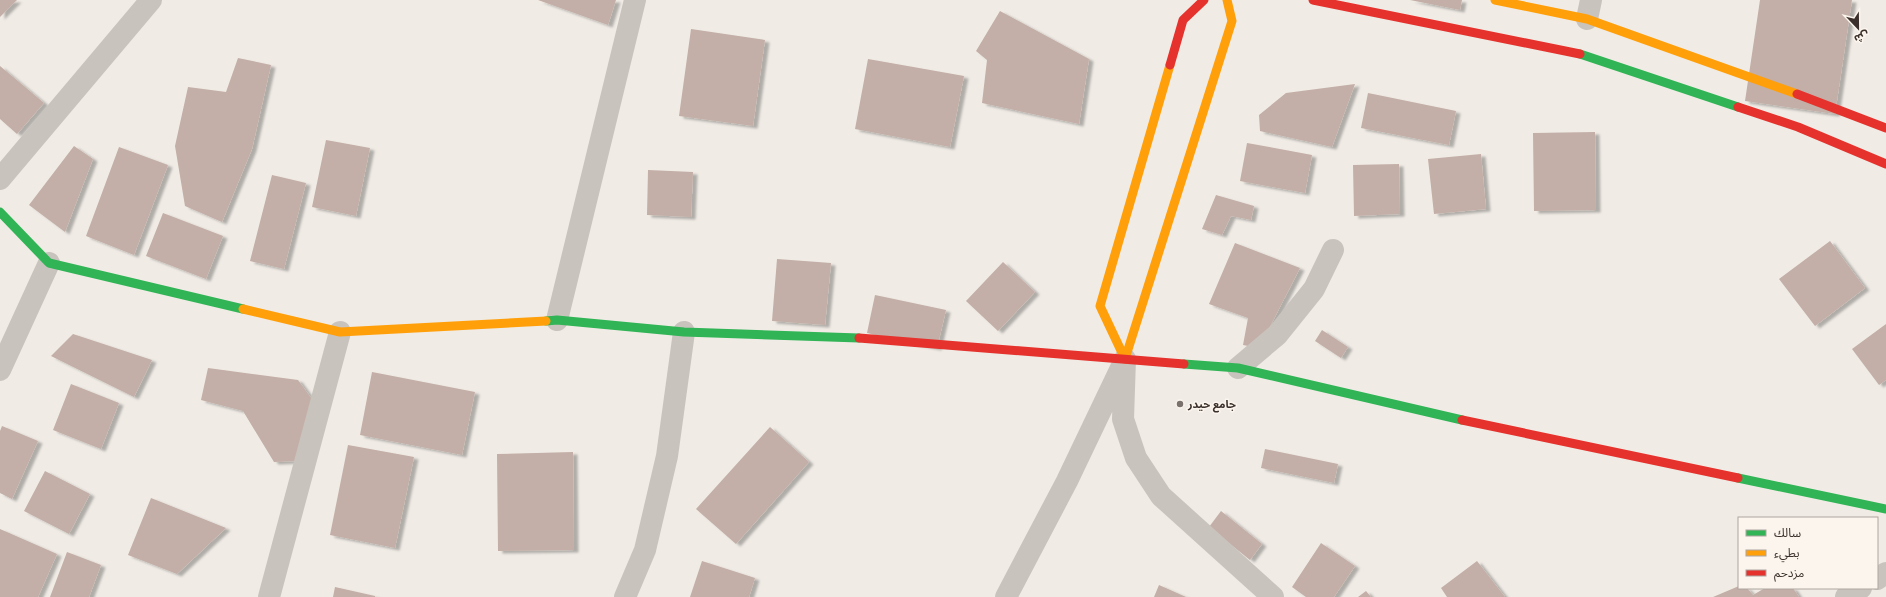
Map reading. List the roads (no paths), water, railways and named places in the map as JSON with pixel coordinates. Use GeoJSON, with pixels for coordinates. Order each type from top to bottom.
{"type":"FeatureCollection","features":[{"type":"Feature","properties":{"kind":"street"},"geometry":{"type":"LineString","coordinates":[[0,179],[151,0]]}},
{"type":"Feature","properties":{"kind":"street"},"geometry":{"type":"LineString","coordinates":[[558,320],[635,0]]}},
{"type":"Feature","properties":{"kind":"street"},"geometry":{"type":"LineString","coordinates":[[1204,0],[1183,20],[1100,306],[1125,359],[1123,419],[1136,458],[1161,496],[1273,597]]}},
{"type":"Feature","properties":{"kind":"street"},"geometry":{"type":"LineString","coordinates":[[1006,597],[1067,481],[1125,359],[1232,21],[1227,0]]}},
{"type":"Feature","properties":{"kind":"street"},"geometry":{"type":"LineString","coordinates":[[1313,0],[1587,55],[1798,127],[1886,164]]}},
{"type":"Feature","properties":{"kind":"street"},"geometry":{"type":"LineString","coordinates":[[1495,0],[1589,9],[1886,128]]}},
{"type":"Feature","properties":{"kind":"street"},"geometry":{"type":"LineString","coordinates":[[0,212],[49,263],[340,332],[558,320],[684,332],[830,336],[1238,368],[1504,430],[1886,509]]}},
{"type":"Feature","properties":{"kind":"street"},"geometry":{"type":"LineString","coordinates":[[1238,368],[1277,335],[1314,289],[1333,250]]}},
{"type":"Feature","properties":{"kind":"street"},"geometry":{"type":"LineString","coordinates":[[0,370],[49,263]]}},
{"type":"Feature","properties":{"kind":"street"},"geometry":{"type":"LineString","coordinates":[[269,597],[340,332]]}},
{"type":"Feature","properties":{"kind":"street"},"geometry":{"type":"LineString","coordinates":[[625,597],[645,550],[667,456],[684,332]]}},
{"type":"Feature","properties":{"kind":"street"},"geometry":{"type":"LineString","coordinates":[[1846,597],[1859,589]]}},
{"type":"Feature","properties":{"kind":"place","name":"جامع حيدر"},"geometry":{"type":"Point","coordinates":[1180,404]}}]}
